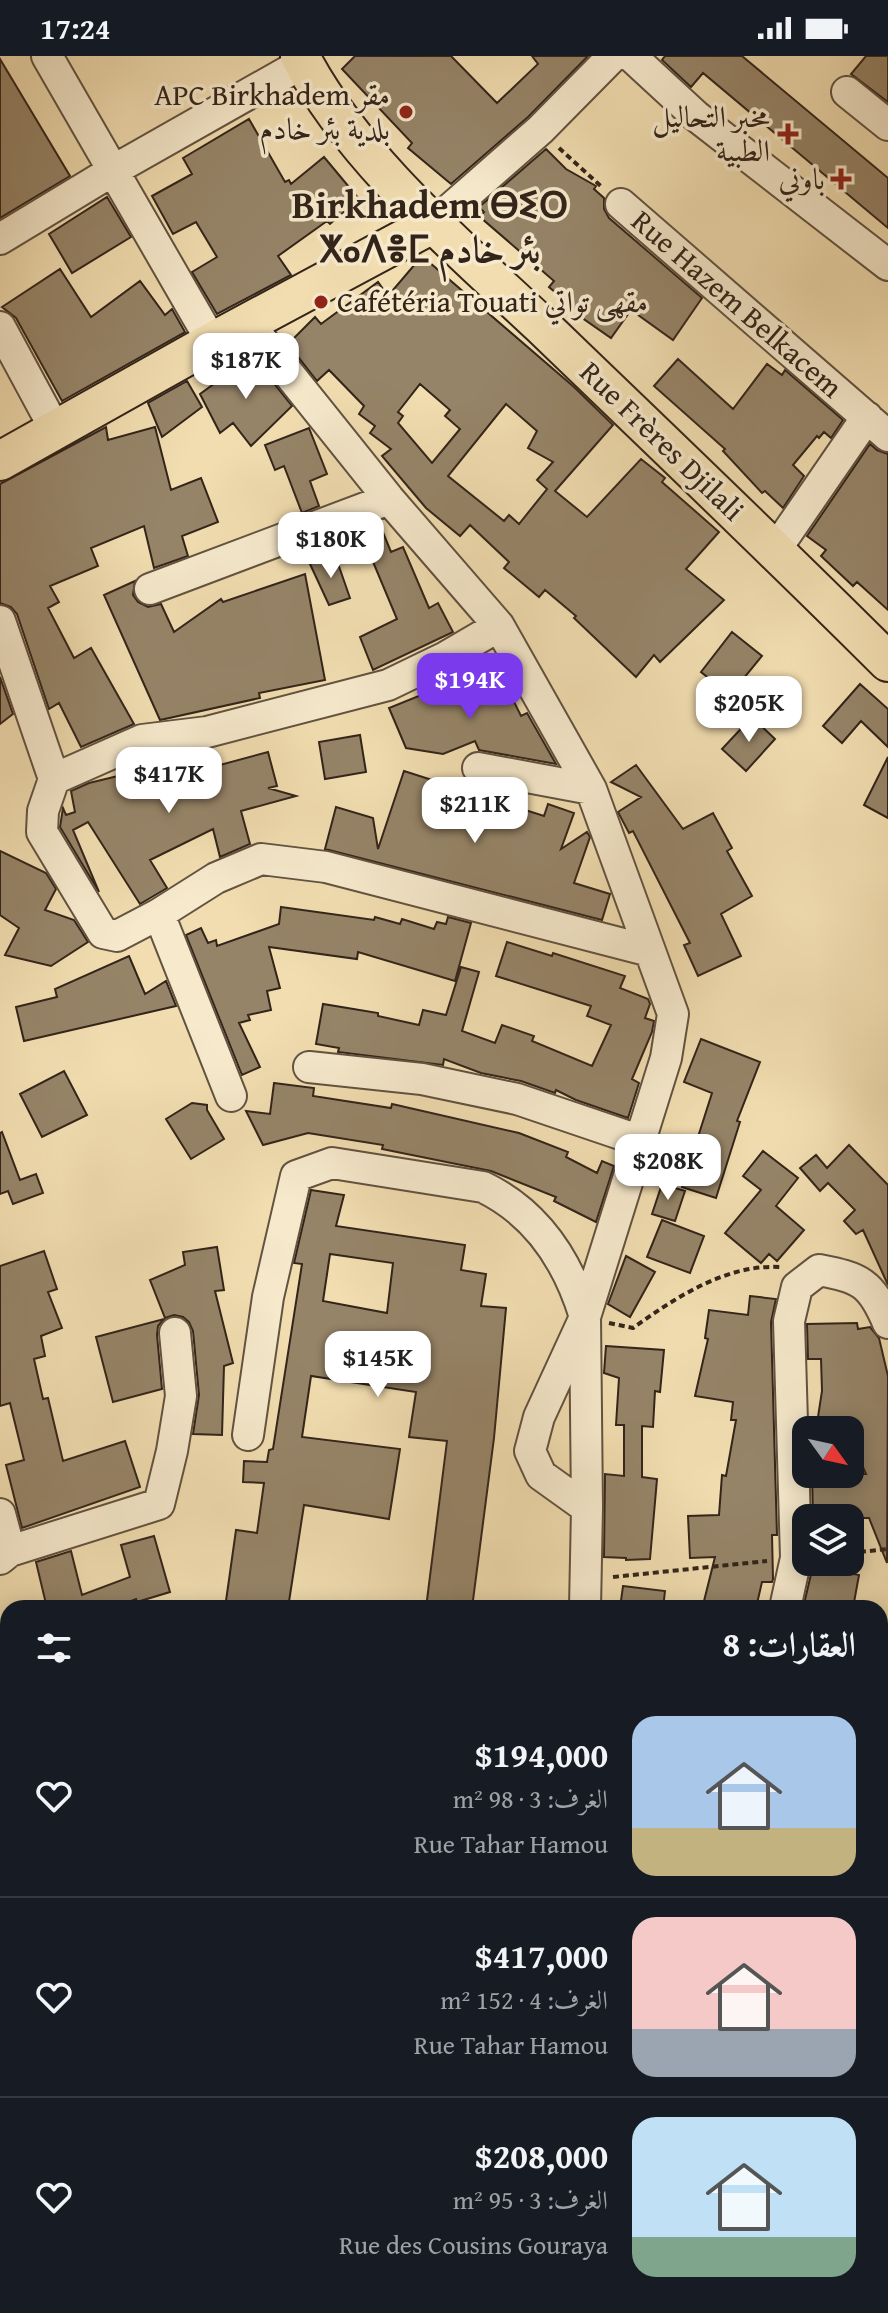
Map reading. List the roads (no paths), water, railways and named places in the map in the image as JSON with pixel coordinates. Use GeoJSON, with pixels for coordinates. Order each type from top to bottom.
{"type":"FeatureCollection","features":[{"type":"Feature","properties":{"kind":"main road","name":"Rue Frères Djilali"},"geometry":{"type":"LineString","coordinates":[[301,60],[351,135],[434,223],[776,549],[888,662]]}},
{"type":"Feature","properties":{"kind":"main road"},"geometry":{"type":"LineString","coordinates":[[0,461],[212,342],[434,223]]}},
{"type":"Feature","properties":{"kind":"street"},"geometry":{"type":"LineString","coordinates":[[434,223],[540,130],[613,56]]}},
{"type":"Feature","properties":{"kind":"street"},"geometry":{"type":"LineString","coordinates":[[631,56],[696,116],[888,265]]}},
{"type":"Feature","properties":{"kind":"street"},"geometry":{"type":"LineString","coordinates":[[49,57],[212,342]]}},
{"type":"Feature","properties":{"kind":"street"},"geometry":{"type":"LineString","coordinates":[[0,239],[301,60]]}},
{"type":"Feature","properties":{"kind":"street"},"geometry":{"type":"LineString","coordinates":[[847,92],[888,125]]}},
{"type":"Feature","properties":{"kind":"street","name":"Rue Hazem Belkacem"},"geometry":{"type":"LineString","coordinates":[[621,204],[878,426]]}},
{"type":"Feature","properties":{"kind":"street"},"geometry":{"type":"LineString","coordinates":[[248,323],[389,499],[499,626],[591,789],[673,1014],[666,1058],[585,1317],[539,1417],[530,1451],[541,1475],[587,1508]]}},
{"type":"Feature","properties":{"kind":"street"},"geometry":{"type":"LineString","coordinates":[[0,327],[56,431]]}},
{"type":"Feature","properties":{"kind":"street"},"geometry":{"type":"LineString","coordinates":[[776,549],[878,426]]}},
{"type":"Feature","properties":{"kind":"street"},"geometry":{"type":"LineString","coordinates":[[150,589],[389,499]]}},
{"type":"Feature","properties":{"kind":"street"},"geometry":{"type":"LineString","coordinates":[[0,621],[54,779],[43,811],[42,832],[103,933],[117,936],[216,878],[261,859],[326,867],[650,951]]}},
{"type":"Feature","properties":{"kind":"street"},"geometry":{"type":"LineString","coordinates":[[54,779],[142,740],[207,732],[388,685],[446,657],[499,626]]}},
{"type":"Feature","properties":{"kind":"street"},"geometry":{"type":"LineString","coordinates":[[478,768],[591,789]]}},
{"type":"Feature","properties":{"kind":"street"},"geometry":{"type":"LineString","coordinates":[[159,914],[231,1096]]}},
{"type":"Feature","properties":{"kind":"street"},"geometry":{"type":"LineString","coordinates":[[309,1067],[422,1079],[517,1099],[641,1141]]}},
{"type":"Feature","properties":{"kind":"street"},"geometry":{"type":"LineString","coordinates":[[248,1435],[268,1297],[296,1176],[332,1163],[483,1187],[502,1196],[529,1218],[561,1257],[575,1285],[585,1317],[586,1594]]}},
{"type":"Feature","properties":{"kind":"street"},"geometry":{"type":"LineString","coordinates":[[787,1600],[796,1558],[789,1321],[797,1287],[819,1270],[856,1278],[880,1303],[888,1323]]}},
{"type":"Feature","properties":{"kind":"street"},"geometry":{"type":"LineString","coordinates":[[0,1514],[5,1555],[159,1504],[181,1396],[175,1333]]}},
{"type":"Feature","properties":{"kind":"place","name":"APC Birkhadem مقر بلدية بئر خادم"},"geometry":{"type":"Point","coordinates":[406,112]}},
{"type":"Feature","properties":{"kind":"place","name":"مخبر التحاليل الطبية"},"geometry":{"type":"Point","coordinates":[788,134]}},
{"type":"Feature","properties":{"kind":"place","name":"باوني"},"geometry":{"type":"Point","coordinates":[841,179]}},
{"type":"Feature","properties":{"kind":"place","name":"Cafétéria Touati مقهى تواتي"},"geometry":{"type":"Point","coordinates":[321,302]}},
{"type":"Feature","properties":{"kind":"district","name":"Birkhadem ⴱⵉⵔ ⵅⴰⴷⴻⵎ بئر خادم"},"geometry":{"type":"Point","coordinates":[430,227]}}]}
